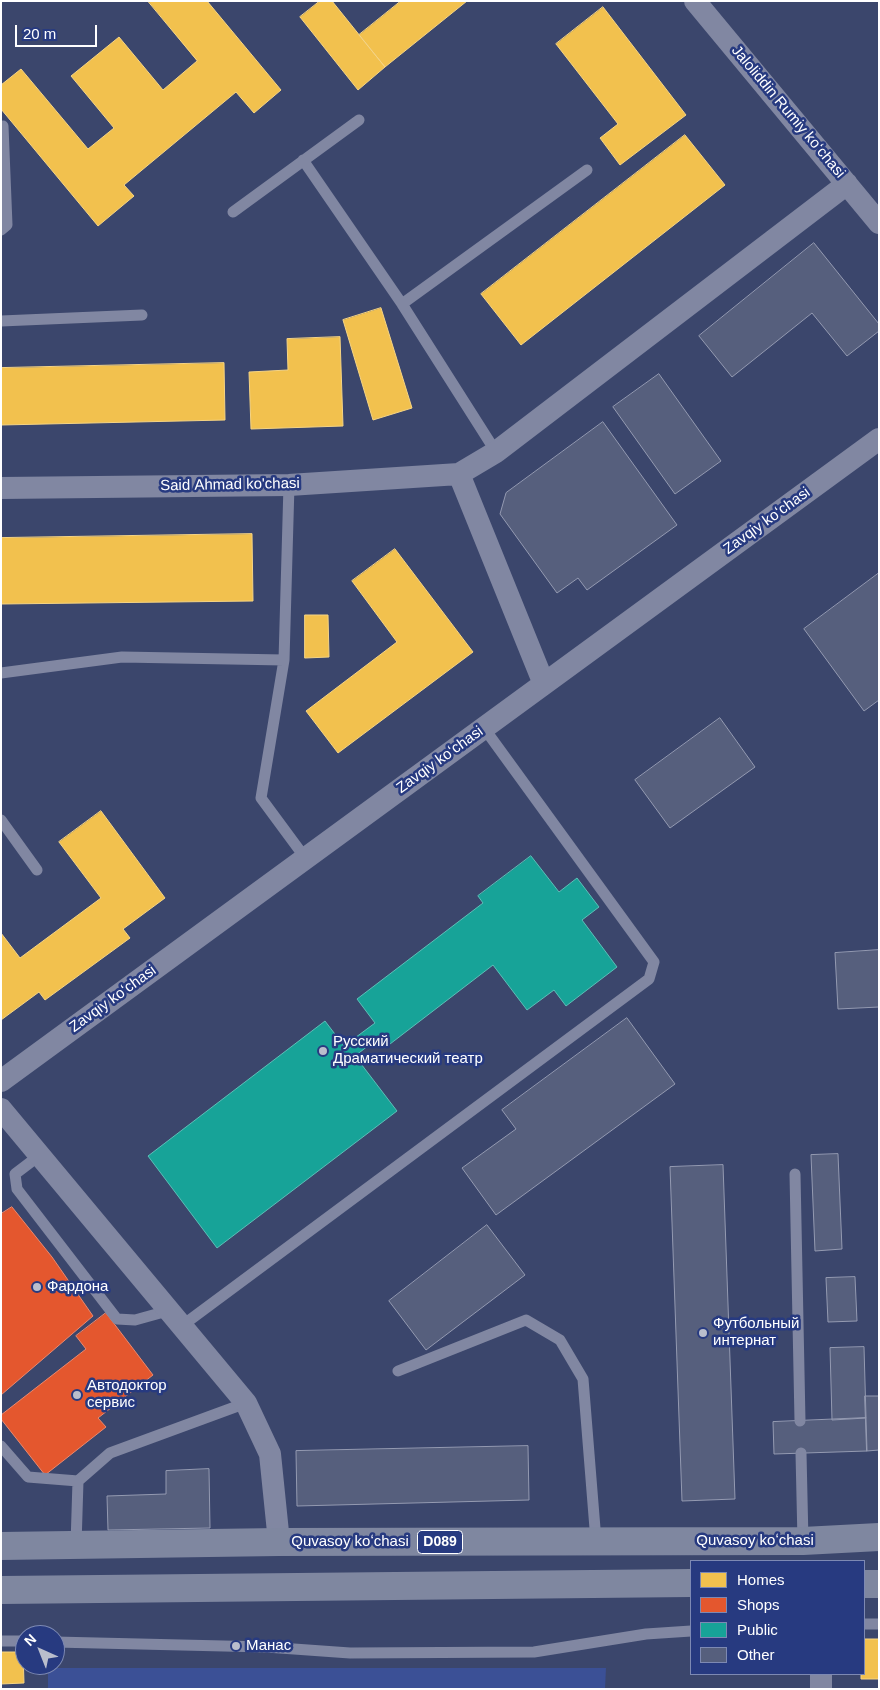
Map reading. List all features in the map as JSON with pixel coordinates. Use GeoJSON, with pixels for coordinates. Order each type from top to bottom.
{"type":"FeatureCollection","features":[{"type":"Feature","properties":{"kind":"main road","name":"Quvasoy koʻchasi"},"geometry":{"type":"LineString","coordinates":[[1,1546],[279,1542],[803,1541],[879,1536]]}},
{"type":"Feature","properties":{"kind":"main road"},"geometry":{"type":"LineString","coordinates":[[1,1590],[690,1583]]}},
{"type":"Feature","properties":{"kind":"main road"},"geometry":{"type":"LineString","coordinates":[[865,1584],[879,1584]]}},
{"type":"Feature","properties":{"kind":"street","name":"Jaloliddin Rumiy koʻchasi"},"geometry":{"type":"LineString","coordinates":[[695,1],[879,223]]}},
{"type":"Feature","properties":{"kind":"street"},"geometry":{"type":"LineString","coordinates":[[544,684],[459,474],[496,452],[848,184]]}},
{"type":"Feature","properties":{"kind":"street","name":"Zavqiy koʻchasi"},"geometry":{"type":"LineString","coordinates":[[1,1081],[879,439]]}},
{"type":"Feature","properties":{"kind":"street","name":"Said Ahmad ko'chasi"},"geometry":{"type":"LineString","coordinates":[[1,488],[289,485],[459,474]]}},
{"type":"Feature","properties":{"kind":"street"},"geometry":{"type":"LineString","coordinates":[[1,1109],[177,1317],[246,1403],[270,1454],[279,1542]]}},
{"type":"Feature","properties":{"kind":"street"},"geometry":{"type":"LineString","coordinates":[[821,1675],[821,1689]]}},
{"type":"Feature","properties":{"kind":"lane"},"geometry":{"type":"LineString","coordinates":[[233,212],[359,120]]}},
{"type":"Feature","properties":{"kind":"lane"},"geometry":{"type":"LineString","coordinates":[[1,230],[7,225],[3,126]]}},
{"type":"Feature","properties":{"kind":"lane"},"geometry":{"type":"LineString","coordinates":[[303,160],[402,304],[496,452]]}},
{"type":"Feature","properties":{"kind":"lane"},"geometry":{"type":"LineString","coordinates":[[402,304],[587,170]]}},
{"type":"Feature","properties":{"kind":"lane"},"geometry":{"type":"LineString","coordinates":[[1,321],[142,315]]}},
{"type":"Feature","properties":{"kind":"lane"},"geometry":{"type":"LineString","coordinates":[[289,485],[284,660],[261,798],[306,859]]}},
{"type":"Feature","properties":{"kind":"lane"},"geometry":{"type":"LineString","coordinates":[[1,673],[122,657],[284,660]]}},
{"type":"Feature","properties":{"kind":"lane"},"geometry":{"type":"LineString","coordinates":[[40,1155],[15,1174],[17,1189],[117,1318],[135,1320],[177,1317],[649,979],[654,962],[484,728]]}},
{"type":"Feature","properties":{"kind":"lane"},"geometry":{"type":"LineString","coordinates":[[1,820],[37,870]]}},
{"type":"Feature","properties":{"kind":"lane"},"geometry":{"type":"LineString","coordinates":[[795,1174],[800,1421]]}},
{"type":"Feature","properties":{"kind":"lane"},"geometry":{"type":"LineString","coordinates":[[398,1371],[526,1320],[560,1340],[583,1378],[596,1541]]}},
{"type":"Feature","properties":{"kind":"lane"},"geometry":{"type":"LineString","coordinates":[[1,1446],[28,1477],[78,1481],[110,1453],[246,1403]]}},
{"type":"Feature","properties":{"kind":"lane"},"geometry":{"type":"LineString","coordinates":[[801,1453],[803,1541]]}},
{"type":"Feature","properties":{"kind":"lane"},"geometry":{"type":"LineString","coordinates":[[76,1545],[78,1481]]}},
{"type":"Feature","properties":{"kind":"lane"},"geometry":{"type":"LineString","coordinates":[[865,1624],[879,1624]]}},
{"type":"Feature","properties":{"kind":"lane"},"geometry":{"type":"LineString","coordinates":[[65,1642],[266,1647],[350,1652],[534,1652],[646,1634],[690,1631]]}},
{"type":"Feature","properties":{"kind":"lane"},"geometry":{"type":"LineString","coordinates":[[1,1641],[15,1641]]}},
{"type":"Feature","properties":{"kind":"shaded area"},"geometry":{"type":"Polygon","coordinates":[[[65,1668],[606,1668],[605,1689],[48,1689],[48,1675],[65,1675],[65,1668]]]}},
{"type":"Feature","properties":{"kind":"building: Homes"},"geometry":{"type":"Polygon","coordinates":[[[148,1],[207,1],[281,90],[254,113],[236,92],[124,185],[134,196],[98,226],[1,109],[1,85],[21,69],[88,149],[114,128],[71,76],[119,37],[163,90],[197,61],[148,1]]]}},
{"type":"Feature","properties":{"kind":"building: Homes"},"geometry":{"type":"Polygon","coordinates":[[[320,1],[332,1],[385,67],[358,90],[300,17],[320,1]]]}},
{"type":"Feature","properties":{"kind":"building: Homes"},"geometry":{"type":"Polygon","coordinates":[[[401,1],[467,1],[385,67],[359,35],[401,1]]]}},
{"type":"Feature","properties":{"kind":"building: Homes"},"geometry":{"type":"Polygon","coordinates":[[[603,7],[686,115],[620,165],[600,138],[618,124],[556,44],[603,7]]]}},
{"type":"Feature","properties":{"kind":"building: Homes"},"geometry":{"type":"Polygon","coordinates":[[[685,135],[725,185],[521,345],[481,294],[685,135]]]}},
{"type":"Feature","properties":{"kind":"building: Homes"},"geometry":{"type":"Polygon","coordinates":[[[381,308],[412,408],[373,420],[343,320],[381,308]]]}},
{"type":"Feature","properties":{"kind":"building: Homes"},"geometry":{"type":"Polygon","coordinates":[[[340,337],[343,426],[251,429],[249,372],[288,370],[287,339],[340,337]]]}},
{"type":"Feature","properties":{"kind":"building: Homes"},"geometry":{"type":"Polygon","coordinates":[[[224,363],[225,420],[1,425],[1,368],[224,363]]]}},
{"type":"Feature","properties":{"kind":"building: Homes"},"geometry":{"type":"Polygon","coordinates":[[[252,534],[253,601],[1,604],[1,538],[252,534]]]}},
{"type":"Feature","properties":{"kind":"building: Homes"},"geometry":{"type":"Polygon","coordinates":[[[395,549],[473,652],[338,753],[306,711],[397,642],[352,581],[395,549]]]}},
{"type":"Feature","properties":{"kind":"building: Homes"},"geometry":{"type":"Polygon","coordinates":[[[305,615],[328,615],[329,657],[305,658],[305,615]]]}},
{"type":"Feature","properties":{"kind":"building: Homes"},"geometry":{"type":"Polygon","coordinates":[[[101,811],[165,898],[123,929],[130,938],[45,1000],[39,992],[1,1020],[1,933],[20,958],[101,898],[59,842],[101,811]]]}},
{"type":"Feature","properties":{"kind":"building: Homes"},"geometry":{"type":"Polygon","coordinates":[[[865,1639],[879,1639],[879,1679],[861,1679],[861,1675],[865,1675],[865,1639]]]}},
{"type":"Feature","properties":{"kind":"building: Homes"},"geometry":{"type":"Polygon","coordinates":[[[1,1652],[15,1652],[15,1675],[24,1675],[24,1683],[1,1684],[1,1652]]]}},
{"type":"Feature","properties":{"kind":"building: Shops","name":"Фардона"},"geometry":{"type":"Polygon","coordinates":[[[12,1207],[52,1257],[93,1316],[1,1395],[1,1214],[12,1207]]]}},
{"type":"Feature","properties":{"kind":"building: Shops","name":"Автодоктор сервис"},"geometry":{"type":"Polygon","coordinates":[[[106,1313],[153,1375],[98,1418],[106,1427],[45,1475],[1,1419],[1,1415],[86,1349],[76,1336],[106,1313]]]}},
{"type":"Feature","properties":{"kind":"building: Public","name":"Русский Драматический театр"},"geometry":{"type":"Polygon","coordinates":[[[531,856],[559,892],[577,878],[599,907],[582,920],[617,967],[566,1006],[554,990],[527,1010],[493,965],[390,1044],[382,1035],[355,1056],[397,1111],[217,1248],[148,1156],[325,1021],[344,1046],[375,1023],[357,999],[483,903],[478,896],[531,856]]]}},
{"type":"Feature","properties":{"kind":"building: Other"},"geometry":{"type":"Polygon","coordinates":[[[814,243],[879,324],[879,331],[847,356],[812,313],[732,377],[699,336],[814,243]]]}},
{"type":"Feature","properties":{"kind":"building: Other"},"geometry":{"type":"Polygon","coordinates":[[[659,374],[721,461],[675,494],[613,407],[659,374]]]}},
{"type":"Feature","properties":{"kind":"building: Other"},"geometry":{"type":"Polygon","coordinates":[[[603,422],[677,525],[587,590],[578,578],[557,593],[500,514],[506,493],[603,422]]]}},
{"type":"Feature","properties":{"kind":"building: Other"},"geometry":{"type":"Polygon","coordinates":[[[879,573],[879,700],[864,711],[804,629],[879,573]]]}},
{"type":"Feature","properties":{"kind":"building: Other"},"geometry":{"type":"Polygon","coordinates":[[[720,718],[755,767],[670,828],[635,780],[720,718]]]}},
{"type":"Feature","properties":{"kind":"building: Other"},"geometry":{"type":"Polygon","coordinates":[[[879,950],[879,1007],[838,1009],[835,953],[879,950]]]}},
{"type":"Feature","properties":{"kind":"building: Other"},"geometry":{"type":"Polygon","coordinates":[[[627,1018],[675,1084],[496,1215],[462,1168],[516,1129],[502,1110],[627,1018]]]}},
{"type":"Feature","properties":{"kind":"building: Other"},"geometry":{"type":"Polygon","coordinates":[[[838,1154],[842,1249],[815,1251],[811,1155],[838,1154]]]}},
{"type":"Feature","properties":{"kind":"building: Other","name":"Футбольный интернат"},"geometry":{"type":"Polygon","coordinates":[[[723,1165],[735,1499],[682,1501],[670,1167],[723,1165]]]}},
{"type":"Feature","properties":{"kind":"building: Other"},"geometry":{"type":"Polygon","coordinates":[[[487,1225],[525,1275],[426,1350],[389,1301],[487,1225]]]}},
{"type":"Feature","properties":{"kind":"building: Other"},"geometry":{"type":"Polygon","coordinates":[[[855,1277],[857,1321],[828,1322],[826,1278],[855,1277]]]}},
{"type":"Feature","properties":{"kind":"building: Other"},"geometry":{"type":"Polygon","coordinates":[[[864,1347],[866,1418],[832,1420],[830,1348],[864,1347]]]}},
{"type":"Feature","properties":{"kind":"building: Other"},"geometry":{"type":"Polygon","coordinates":[[[865,1396],[879,1396],[879,1450],[867,1451],[865,1396]]]}},
{"type":"Feature","properties":{"kind":"building: Other"},"geometry":{"type":"Polygon","coordinates":[[[866,1418],[867,1451],[774,1454],[773,1422],[866,1418]]]}},
{"type":"Feature","properties":{"kind":"building: Other"},"geometry":{"type":"Polygon","coordinates":[[[528,1446],[529,1500],[297,1506],[296,1451],[528,1446]]]}},
{"type":"Feature","properties":{"kind":"building: Other"},"geometry":{"type":"Polygon","coordinates":[[[209,1469],[210,1528],[108,1530],[107,1496],[166,1494],[166,1471],[209,1469]]]}},
{"type":"Feature","properties":{"kind":"place","name":"Русский Драматический театр"},"geometry":{"type":"Point","coordinates":[323,1051]}},
{"type":"Feature","properties":{"kind":"place","name":"Фардона"},"geometry":{"type":"Point","coordinates":[37,1287]}},
{"type":"Feature","properties":{"kind":"place","name":"Футбольный интернат"},"geometry":{"type":"Point","coordinates":[703,1333]}},
{"type":"Feature","properties":{"kind":"place","name":"Автодоктор сервис"},"geometry":{"type":"Point","coordinates":[77,1395]}},
{"type":"Feature","properties":{"kind":"place","name":"Манас"},"geometry":{"type":"Point","coordinates":[236,1646]}}]}
